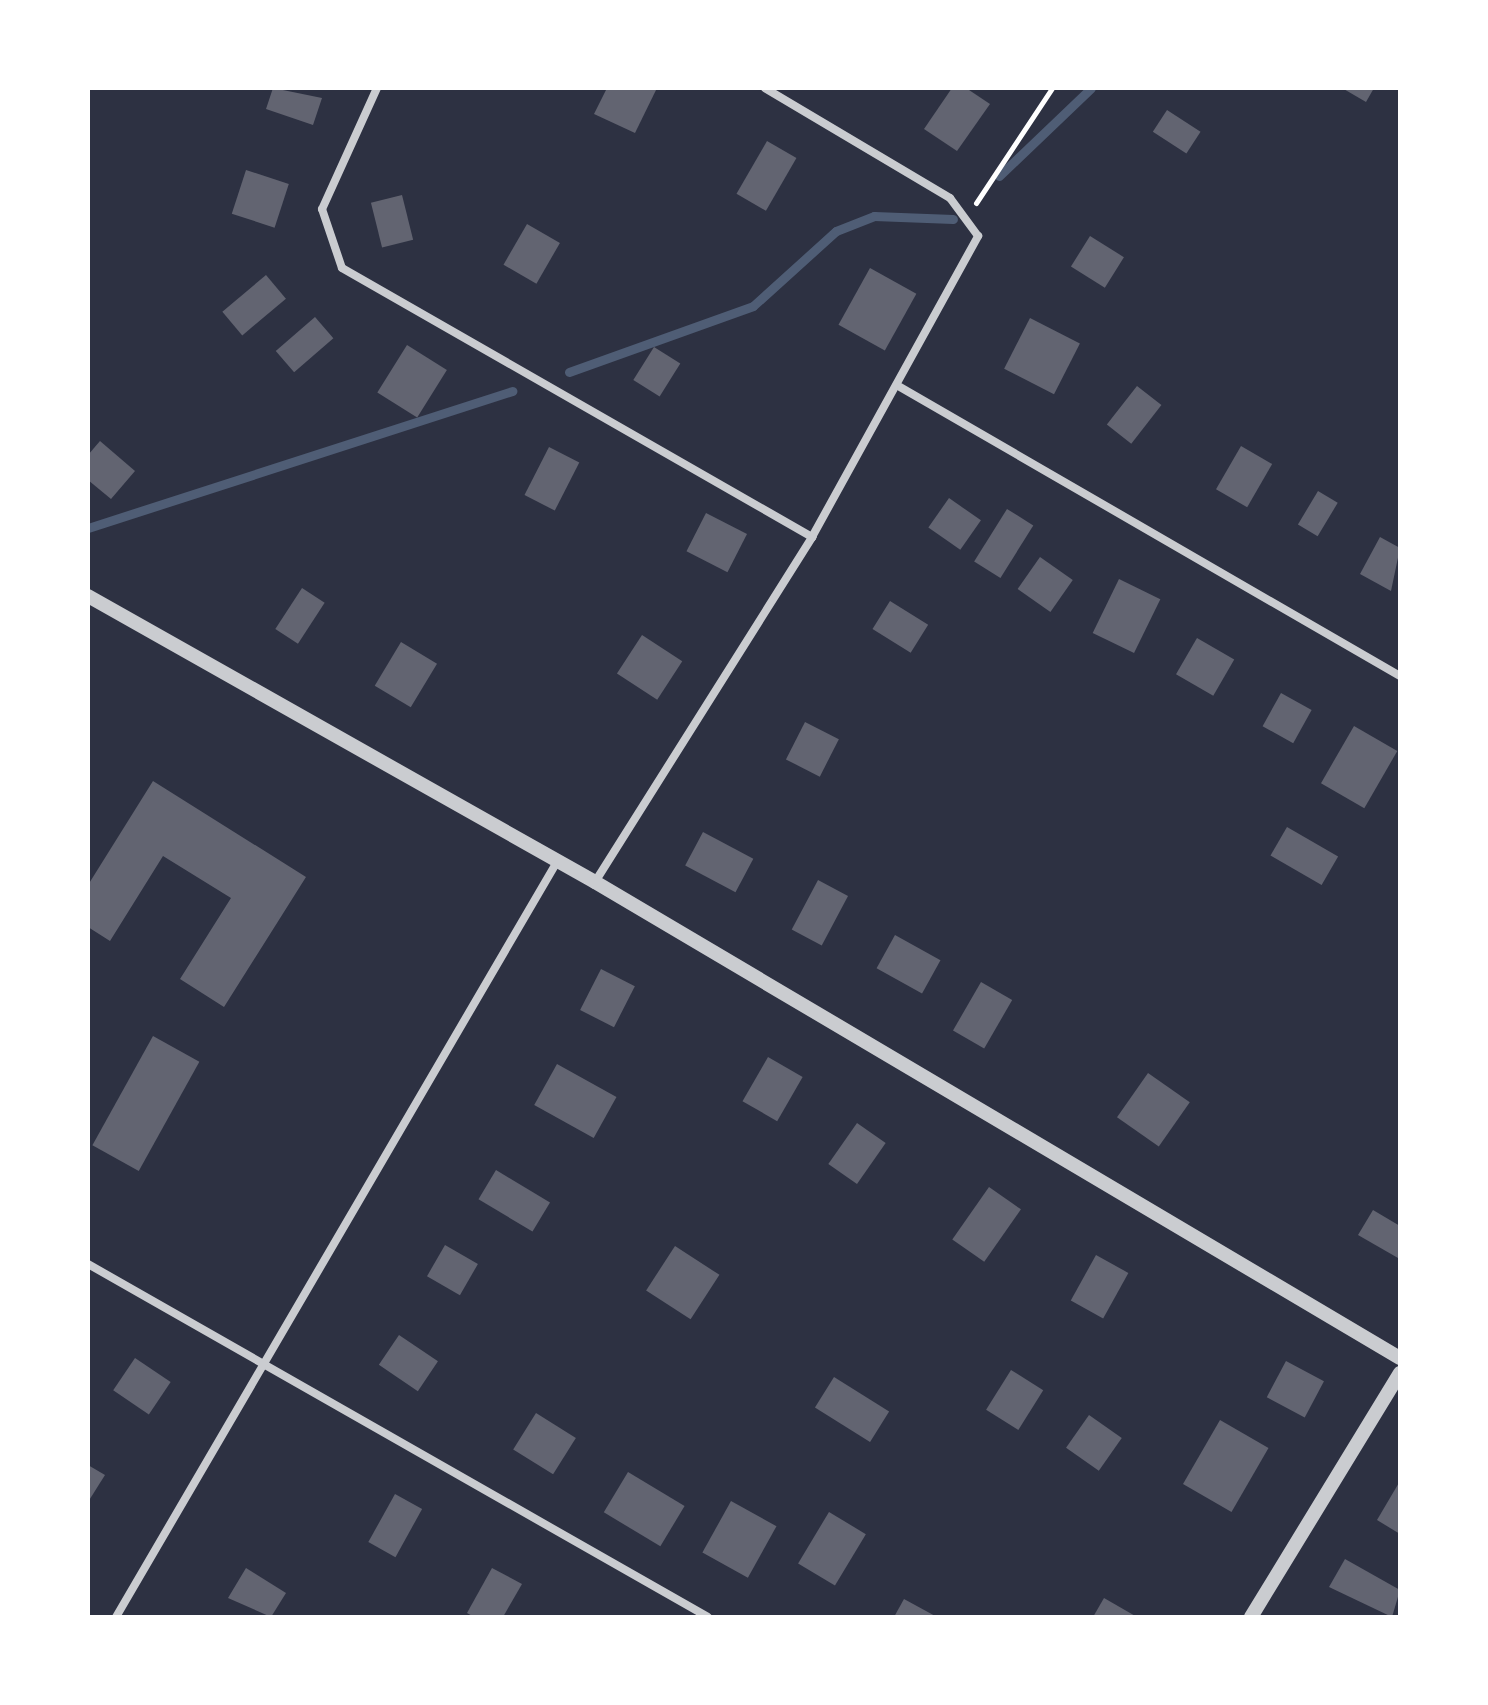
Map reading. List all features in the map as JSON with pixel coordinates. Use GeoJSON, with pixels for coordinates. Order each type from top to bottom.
{"type":"FeatureCollection","features":[{"type":"Feature","properties":{"kind":"street"},"geometry":{"type":"LineString","coordinates":[[377,88],[322,209],[342,268],[812,537]]}},
{"type":"Feature","properties":{"kind":"street"},"geometry":{"type":"LineString","coordinates":[[595,882],[812,537],[900,387],[978,236],[950,198],[765,88]]}},
{"type":"Feature","properties":{"kind":"street"},"geometry":{"type":"LineString","coordinates":[[900,387],[1400,676]]}},
{"type":"Feature","properties":{"kind":"street"},"geometry":{"type":"LineString","coordinates":[[88,596],[558,860],[1400,1358]]}},
{"type":"Feature","properties":{"kind":"street"},"geometry":{"type":"LineString","coordinates":[[116,1617],[558,860]]}},
{"type":"Feature","properties":{"kind":"street"},"geometry":{"type":"LineString","coordinates":[[88,1264],[708,1617]]}},
{"type":"Feature","properties":{"kind":"street"},"geometry":{"type":"LineString","coordinates":[[1251,1617],[1400,1373]]}},
{"type":"Feature","properties":{"kind":"path"},"geometry":{"type":"LineString","coordinates":[[968,223],[1050,91]]}},
{"type":"Feature","properties":{"kind":"building"},"geometry":{"type":"Polygon","coordinates":[[[273,88],[322,98],[313,125],[266,109],[273,88]]]}},
{"type":"Feature","properties":{"kind":"building"},"geometry":{"type":"Polygon","coordinates":[[[607,88],[657,88],[635,133],[594,114],[607,88]]]}},
{"type":"Feature","properties":{"kind":"building"},"geometry":{"type":"Polygon","coordinates":[[[952,88],[966,88],[990,104],[957,151],[924,129],[952,88]]]}},
{"type":"Feature","properties":{"kind":"building"},"geometry":{"type":"Polygon","coordinates":[[[1342,88],[1374,88],[1366,102],[1342,88]]]}},
{"type":"Feature","properties":{"kind":"building"},"geometry":{"type":"Polygon","coordinates":[[[1167,110],[1201,132],[1186,154],[1153,132],[1167,110]]]}},
{"type":"Feature","properties":{"kind":"building"},"geometry":{"type":"Polygon","coordinates":[[[767,141],[796,158],[766,211],[736,194],[767,141]]]}},
{"type":"Feature","properties":{"kind":"building"},"geometry":{"type":"Polygon","coordinates":[[[246,170],[289,184],[275,228],[232,214],[246,170]]]}},
{"type":"Feature","properties":{"kind":"building"},"geometry":{"type":"Polygon","coordinates":[[[402,195],[413,240],[382,247],[371,203],[402,195]]]}},
{"type":"Feature","properties":{"kind":"building"},"geometry":{"type":"Polygon","coordinates":[[[527,224],[560,243],[536,284],[504,265],[527,224]]]}},
{"type":"Feature","properties":{"kind":"building"},"geometry":{"type":"Polygon","coordinates":[[[1090,236],[1124,257],[1105,288],[1071,267],[1090,236]]]}},
{"type":"Feature","properties":{"kind":"building"},"geometry":{"type":"Polygon","coordinates":[[[870,268],[916,294],[885,351],[838,325],[870,268]]]}},
{"type":"Feature","properties":{"kind":"building"},"geometry":{"type":"Polygon","coordinates":[[[266,275],[286,299],[242,335],[222,312],[266,275]]]}},
{"type":"Feature","properties":{"kind":"building"},"geometry":{"type":"Polygon","coordinates":[[[315,317],[333,338],[294,372],[276,351],[315,317]]]}},
{"type":"Feature","properties":{"kind":"building"},"geometry":{"type":"Polygon","coordinates":[[[1030,318],[1080,343],[1054,394],[1004,369],[1030,318]]]}},
{"type":"Feature","properties":{"kind":"building"},"geometry":{"type":"Polygon","coordinates":[[[407,345],[447,370],[417,417],[377,392],[407,345]]]}},
{"type":"Feature","properties":{"kind":"building"},"geometry":{"type":"Polygon","coordinates":[[[654,347],[680,363],[660,397],[633,380],[654,347]]]}},
{"type":"Feature","properties":{"kind":"building"},"geometry":{"type":"Polygon","coordinates":[[[1137,386],[1161,405],[1131,444],[1107,425],[1137,386]]]}},
{"type":"Feature","properties":{"kind":"building"},"geometry":{"type":"Polygon","coordinates":[[[100,441],[135,471],[111,499],[88,480],[88,455],[100,441]]]}},
{"type":"Feature","properties":{"kind":"building"},"geometry":{"type":"Polygon","coordinates":[[[1241,446],[1272,464],[1247,507],[1216,489],[1241,446]]]}},
{"type":"Feature","properties":{"kind":"building"},"geometry":{"type":"Polygon","coordinates":[[[549,447],[579,462],[555,511],[524,495],[549,447]]]}},
{"type":"Feature","properties":{"kind":"building"},"geometry":{"type":"Polygon","coordinates":[[[1318,491],[1338,503],[1318,536],[1298,524],[1318,491]]]}},
{"type":"Feature","properties":{"kind":"building"},"geometry":{"type":"Polygon","coordinates":[[[949,498],[981,520],[960,550],[928,527],[949,498]]]}},
{"type":"Feature","properties":{"kind":"building"},"geometry":{"type":"Polygon","coordinates":[[[1007,509],[1033,525],[1000,578],[974,562],[1007,509]]]}},
{"type":"Feature","properties":{"kind":"building"},"geometry":{"type":"Polygon","coordinates":[[[706,513],[747,534],[727,572],[686,551],[706,513]]]}},
{"type":"Feature","properties":{"kind":"building"},"geometry":{"type":"Polygon","coordinates":[[[1380,537],[1400,548],[1391,591],[1360,574],[1380,537]]]}},
{"type":"Feature","properties":{"kind":"building"},"geometry":{"type":"Polygon","coordinates":[[[1040,557],[1073,580],[1050,612],[1018,589],[1040,557]]]}},
{"type":"Feature","properties":{"kind":"building"},"geometry":{"type":"Polygon","coordinates":[[[1119,579],[1160,599],[1134,653],[1093,633],[1119,579]]]}},
{"type":"Feature","properties":{"kind":"building"},"geometry":{"type":"Polygon","coordinates":[[[302,588],[325,603],[298,644],[275,629],[302,588]]]}},
{"type":"Feature","properties":{"kind":"building"},"geometry":{"type":"Polygon","coordinates":[[[890,601],[928,625],[911,653],[873,629],[890,601]]]}},
{"type":"Feature","properties":{"kind":"building"},"geometry":{"type":"Polygon","coordinates":[[[642,635],[682,661],[657,700],[617,674],[642,635]]]}},
{"type":"Feature","properties":{"kind":"building"},"geometry":{"type":"Polygon","coordinates":[[[1197,638],[1234,660],[1213,696],[1176,674],[1197,638]]]}},
{"type":"Feature","properties":{"kind":"building"},"geometry":{"type":"Polygon","coordinates":[[[401,642],[437,664],[411,707],[375,686],[401,642]]]}},
{"type":"Feature","properties":{"kind":"building"},"geometry":{"type":"Polygon","coordinates":[[[1281,693],[1312,710],[1293,743],[1263,726],[1281,693]]]}},
{"type":"Feature","properties":{"kind":"building"},"geometry":{"type":"Polygon","coordinates":[[[805,722],[839,739],[820,777],[786,759],[805,722]]]}},
{"type":"Feature","properties":{"kind":"building"},"geometry":{"type":"Polygon","coordinates":[[[1354,726],[1397,751],[1364,808],[1321,783],[1354,726]]]}},
{"type":"Feature","properties":{"kind":"building"},"geometry":{"type":"Polygon","coordinates":[[[153,781],[306,877],[224,1007],[180,979],[231,898],[163,856],[110,941],[88,927],[88,885],[153,781]]]}},
{"type":"Feature","properties":{"kind":"building"},"geometry":{"type":"Polygon","coordinates":[[[1287,827],[1338,856],[1322,885],[1270,856],[1287,827]]]}},
{"type":"Feature","properties":{"kind":"building"},"geometry":{"type":"Polygon","coordinates":[[[703,832],[753,859],[735,892],[685,866],[703,832]]]}},
{"type":"Feature","properties":{"kind":"building"},"geometry":{"type":"Polygon","coordinates":[[[818,880],[848,896],[822,945],[792,929],[818,880]]]}},
{"type":"Feature","properties":{"kind":"building"},"geometry":{"type":"Polygon","coordinates":[[[895,935],[940,960],[922,993],[877,968],[895,935]]]}},
{"type":"Feature","properties":{"kind":"building"},"geometry":{"type":"Polygon","coordinates":[[[601,969],[635,986],[614,1027],[580,1010],[601,969]]]}},
{"type":"Feature","properties":{"kind":"building"},"geometry":{"type":"Polygon","coordinates":[[[981,982],[1012,1000],[984,1048],[953,1030],[981,982]]]}},
{"type":"Feature","properties":{"kind":"building"},"geometry":{"type":"Polygon","coordinates":[[[153,1036],[199,1062],[139,1171],[92,1145],[153,1036]]]}},
{"type":"Feature","properties":{"kind":"building"},"geometry":{"type":"Polygon","coordinates":[[[768,1057],[803,1077],[777,1121],[742,1101],[768,1057]]]}},
{"type":"Feature","properties":{"kind":"building"},"geometry":{"type":"Polygon","coordinates":[[[557,1064],[616,1097],[594,1138],[534,1105],[557,1064]]]}},
{"type":"Feature","properties":{"kind":"building"},"geometry":{"type":"Polygon","coordinates":[[[1148,1073],[1190,1102],[1159,1146],[1117,1117],[1148,1073]]]}},
{"type":"Feature","properties":{"kind":"building"},"geometry":{"type":"Polygon","coordinates":[[[857,1123],[886,1143],[857,1184],[828,1164],[857,1123]]]}},
{"type":"Feature","properties":{"kind":"building"},"geometry":{"type":"Polygon","coordinates":[[[496,1170],[550,1202],[532,1232],[478,1199],[496,1170]]]}},
{"type":"Feature","properties":{"kind":"building"},"geometry":{"type":"Polygon","coordinates":[[[989,1187],[1021,1209],[984,1262],[952,1239],[989,1187]]]}},
{"type":"Feature","properties":{"kind":"building"},"geometry":{"type":"Polygon","coordinates":[[[1373,1210],[1400,1226],[1398,1258],[1358,1235],[1373,1210]]]}},
{"type":"Feature","properties":{"kind":"building"},"geometry":{"type":"Polygon","coordinates":[[[445,1245],[478,1264],[460,1295],[427,1276],[445,1245]]]}},
{"type":"Feature","properties":{"kind":"building"},"geometry":{"type":"Polygon","coordinates":[[[675,1246],[719,1275],[691,1319],[646,1290],[675,1246]]]}},
{"type":"Feature","properties":{"kind":"building"},"geometry":{"type":"Polygon","coordinates":[[[1096,1255],[1128,1273],[1103,1318],[1071,1300],[1096,1255]]]}},
{"type":"Feature","properties":{"kind":"building"},"geometry":{"type":"Polygon","coordinates":[[[399,1335],[438,1361],[418,1391],[379,1365],[399,1335]]]}},
{"type":"Feature","properties":{"kind":"building"},"geometry":{"type":"Polygon","coordinates":[[[135,1358],[171,1382],[149,1414],[113,1390],[135,1358]]]}},
{"type":"Feature","properties":{"kind":"building"},"geometry":{"type":"Polygon","coordinates":[[[1286,1361],[1324,1381],[1305,1417],[1267,1397],[1286,1361]]]}},
{"type":"Feature","properties":{"kind":"building"},"geometry":{"type":"Polygon","coordinates":[[[1011,1370],[1043,1390],[1018,1430],[986,1410],[1011,1370]]]}},
{"type":"Feature","properties":{"kind":"building"},"geometry":{"type":"Polygon","coordinates":[[[834,1377],[889,1411],[870,1442],[815,1408],[834,1377]]]}},
{"type":"Feature","properties":{"kind":"building"},"geometry":{"type":"Polygon","coordinates":[[[536,1413],[576,1438],[553,1474],[513,1449],[536,1413]]]}},
{"type":"Feature","properties":{"kind":"building"},"geometry":{"type":"Polygon","coordinates":[[[1089,1415],[1122,1438],[1099,1471],[1066,1448],[1089,1415]]]}},
{"type":"Feature","properties":{"kind":"building"},"geometry":{"type":"Polygon","coordinates":[[[1220,1420],[1268,1448],[1231,1512],[1183,1484],[1220,1420]]]}},
{"type":"Feature","properties":{"kind":"building"},"geometry":{"type":"Polygon","coordinates":[[[88,1465],[105,1475],[88,1502],[88,1465]]]}},
{"type":"Feature","properties":{"kind":"building"},"geometry":{"type":"Polygon","coordinates":[[[628,1472],[685,1506],[660,1546],[604,1512],[628,1472]]]}},
{"type":"Feature","properties":{"kind":"building"},"geometry":{"type":"Polygon","coordinates":[[[1400,1481],[1400,1534],[1377,1520],[1400,1481]]]}},
{"type":"Feature","properties":{"kind":"building"},"geometry":{"type":"Polygon","coordinates":[[[395,1494],[422,1509],[395,1557],[368,1542],[395,1494]]]}},
{"type":"Feature","properties":{"kind":"building"},"geometry":{"type":"Polygon","coordinates":[[[731,1501],[776,1526],[748,1578],[702,1553],[731,1501]]]}},
{"type":"Feature","properties":{"kind":"building"},"geometry":{"type":"Polygon","coordinates":[[[829,1512],[866,1534],[835,1586],[798,1563],[829,1512]]]}},
{"type":"Feature","properties":{"kind":"building"},"geometry":{"type":"Polygon","coordinates":[[[1345,1559],[1400,1590],[1392,1617],[1329,1587],[1345,1559]]]}},
{"type":"Feature","properties":{"kind":"building"},"geometry":{"type":"Polygon","coordinates":[[[246,1568],[286,1593],[271,1617],[228,1598],[246,1568]]]}},
{"type":"Feature","properties":{"kind":"building"},"geometry":{"type":"Polygon","coordinates":[[[492,1568],[522,1584],[503,1617],[474,1617],[467,1613],[492,1568]]]}},
{"type":"Feature","properties":{"kind":"building"},"geometry":{"type":"Polygon","coordinates":[[[1104,1598],[1137,1617],[1093,1617],[1104,1598]]]}},
{"type":"Feature","properties":{"kind":"building"},"geometry":{"type":"Polygon","coordinates":[[[904,1599],[937,1617],[894,1617],[904,1599]]]}},
{"type":"Feature","properties":{"kind":"waterway"},"geometry":{"type":"LineString","coordinates":[[999,176],[1091,88]]}},
{"type":"Feature","properties":{"kind":"waterway"},"geometry":{"type":"LineString","coordinates":[[569,372],[753,306],[836,231],[874,216],[953,219]]}},
{"type":"Feature","properties":{"kind":"waterway"},"geometry":{"type":"LineString","coordinates":[[88,528],[512,391]]}}]}
